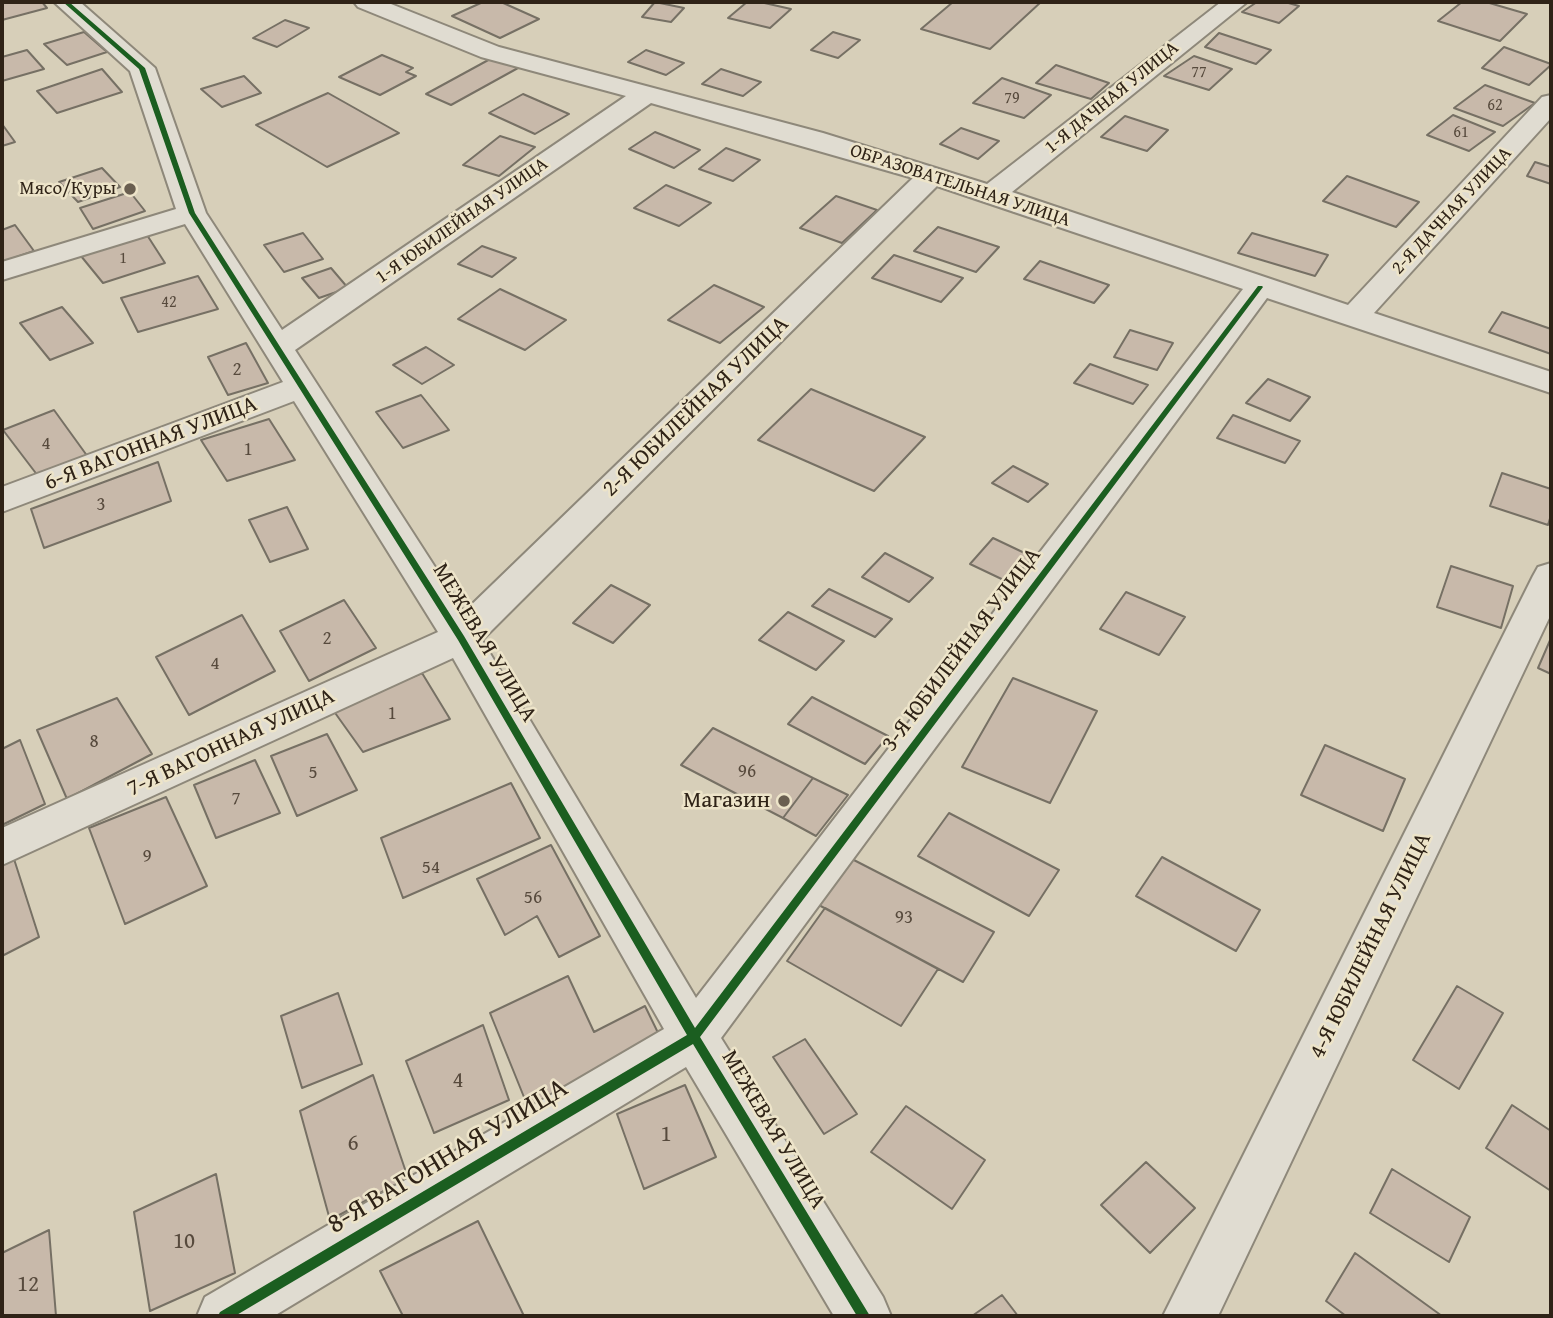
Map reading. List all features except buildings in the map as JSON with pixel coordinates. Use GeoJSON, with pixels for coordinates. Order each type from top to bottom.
{"type":"FeatureCollection","features":[{"type":"Feature","properties":{"kind":"street","name":"МЕЖЕВАЯ УЛИЦА"},"geometry":{"type":"LineString","coordinates":[[66,2],[142,68],[192,213],[461,638],[694,1037],[864,1316]]}},
{"type":"Feature","properties":{"kind":"street","name":"ОБРАЗОВАТЕЛЬНАЯ УЛИЦА"},"geometry":{"type":"LineString","coordinates":[[366,2],[490,52],[932,175],[1551,383]]}},
{"type":"Feature","properties":{"kind":"street","name":"1-Я ДАЧНАЯ УЛИЦА"},"geometry":{"type":"LineString","coordinates":[[991,195],[1235,2]]}},
{"type":"Feature","properties":{"kind":"street","name":"1-Я ЮБИЛЕЙНАЯ УЛИЦА"},"geometry":{"type":"LineString","coordinates":[[277,348],[647,94]]}},
{"type":"Feature","properties":{"kind":"street","name":"2-Я ДАЧНАЯ УЛИЦА"},"geometry":{"type":"LineString","coordinates":[[1353,318],[1551,103]]}},
{"type":"Feature","properties":{"kind":"street","name":"2-Я ЮБИЛЕЙНАЯ УЛИЦА"},"geometry":{"type":"LineString","coordinates":[[461,638],[932,175]]}},
{"type":"Feature","properties":{"kind":"street"},"geometry":{"type":"LineString","coordinates":[[2,271],[192,213]]}},
{"type":"Feature","properties":{"kind":"street","name":"3-Я ЮБИЛЕЙНАЯ УЛИЦА"},"geometry":{"type":"LineString","coordinates":[[694,1037],[1260,287]]}},
{"type":"Feature","properties":{"kind":"street","name":"6-Я ВАГОННАЯ УЛИЦА"},"geometry":{"type":"LineString","coordinates":[[2,500],[300,387]]}},
{"type":"Feature","properties":{"kind":"street","name":"4-Я ЮБИЛЕЙНАЯ УЛИЦА"},"geometry":{"type":"LineString","coordinates":[[1190,1316],[1551,576]]}},
{"type":"Feature","properties":{"kind":"street","name":"7-Я ВАГОННАЯ УЛИЦА"},"geometry":{"type":"LineString","coordinates":[[2,847],[461,638]]}},
{"type":"Feature","properties":{"kind":"street","name":"8-Я ВАГОННАЯ УЛИЦА"},"geometry":{"type":"LineString","coordinates":[[224,1316],[694,1037]]}},
{"type":"Feature","properties":{"kind":"cycle path"},"geometry":{"type":"LineString","coordinates":[[66,2],[142,68],[192,213],[461,638],[661,982],[864,1316]]}},
{"type":"Feature","properties":{"kind":"cycle path"},"geometry":{"type":"LineString","coordinates":[[224,1316],[694,1037],[1260,287]]}},
{"type":"Feature","properties":{"kind":"place","name":"Мясо/Куры"},"geometry":{"type":"Point","coordinates":[130,189]}},
{"type":"Feature","properties":{"kind":"place","name":"Магазин"},"geometry":{"type":"Point","coordinates":[784,801]}}]}
